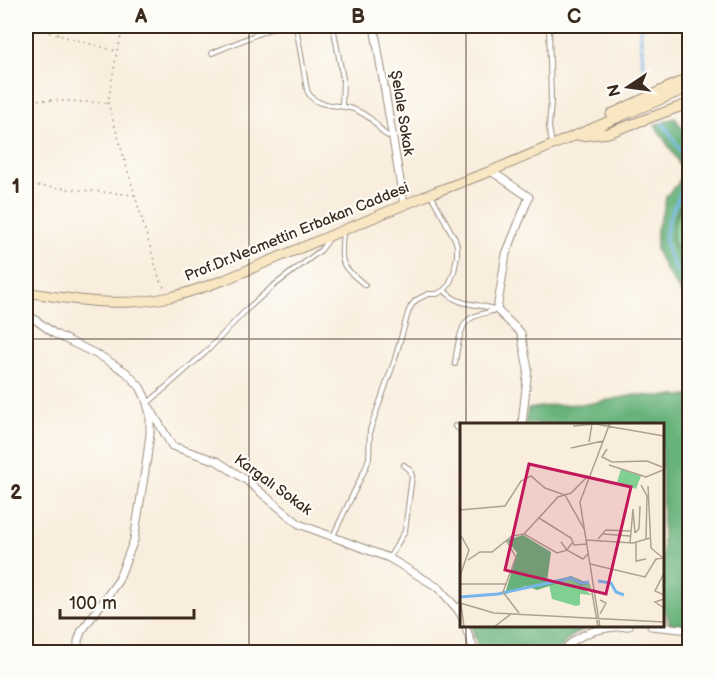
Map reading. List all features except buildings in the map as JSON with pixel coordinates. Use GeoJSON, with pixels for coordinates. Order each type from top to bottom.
{"type":"FeatureCollection","features":[{"type":"Feature","properties":{"kind":"main road","name":"Prof.Dr.Necmettin Erbakan Caddesi"},"geometry":{"type":"LineString","coordinates":[[570,137],[600,119],[690,77]]}},
{"type":"Feature","properties":{"kind":"main road","name":"Prof.Dr.Necmettin Erbakan Caddesi"},"geometry":{"type":"LineString","coordinates":[[26,292],[103,303],[125,303],[170,297],[224,280],[690,87]]}},
{"type":"Feature","properties":{"kind":"main road","name":"Prof.Dr.Necmettin Erbakan Caddesi"},"geometry":{"type":"LineString","coordinates":[[570,137],[608,133],[690,103]]}},
{"type":"Feature","properties":{"kind":"street","name":"Şelale Sokak"},"geometry":{"type":"LineString","coordinates":[[374,26],[404,205]]}},
{"type":"Feature","properties":{"kind":"street"},"geometry":{"type":"LineString","coordinates":[[491,171],[529,198],[506,254],[497,310],[521,333],[528,369],[522,423]]}},
{"type":"Feature","properties":{"kind":"street","name":"Kargalı Sokak"},"geometry":{"type":"LineString","coordinates":[[26,313],[55,334],[102,357],[126,372],[140,387],[172,446],[217,461],[246,480],[299,525],[389,558],[439,588],[460,611]]}},
{"type":"Feature","properties":{"kind":"street"},"geometry":{"type":"LineString","coordinates":[[78,652],[81,632],[118,581],[134,540],[150,434],[148,403]]}},
{"type":"Feature","properties":{"kind":"street"},"geometry":{"type":"LineString","coordinates":[[465,627],[475,652]]}},
{"type":"Feature","properties":{"kind":"street"},"geometry":{"type":"LineString","coordinates":[[563,652],[580,636],[605,628],[617,627]]}},
{"type":"Feature","properties":{"kind":"street"},"geometry":{"type":"LineString","coordinates":[[666,627],[690,630]]}},
{"type":"Feature","properties":{"kind":"lane"},"geometry":{"type":"LineString","coordinates":[[212,53],[277,26]]}},
{"type":"Feature","properties":{"kind":"lane"},"geometry":{"type":"LineString","coordinates":[[296,26],[309,96],[318,103],[351,108],[373,121],[386,136],[392,137]]}},
{"type":"Feature","properties":{"kind":"lane"},"geometry":{"type":"LineString","coordinates":[[333,26],[343,79],[342,106]]}},
{"type":"Feature","properties":{"kind":"lane"},"geometry":{"type":"LineString","coordinates":[[549,26],[549,127],[552,145]]}},
{"type":"Feature","properties":{"kind":"lane"},"geometry":{"type":"LineString","coordinates":[[333,538],[366,467],[369,458],[370,430],[411,306],[421,297],[444,290],[449,285],[454,272],[457,256],[455,239],[430,194]]}},
{"type":"Feature","properties":{"kind":"lane"},"geometry":{"type":"LineString","coordinates":[[338,232],[342,264],[365,285]]}},
{"type":"Feature","properties":{"kind":"lane"},"geometry":{"type":"LineString","coordinates":[[148,403],[206,352],[246,310],[321,250],[338,232]]}},
{"type":"Feature","properties":{"kind":"lane"},"geometry":{"type":"LineString","coordinates":[[444,290],[451,298],[458,301],[497,310]]}},
{"type":"Feature","properties":{"kind":"lane"},"geometry":{"type":"LineString","coordinates":[[455,364],[464,326],[468,320],[497,310]]}},
{"type":"Feature","properties":{"kind":"lane"},"geometry":{"type":"LineString","coordinates":[[455,426],[460,430]]}},
{"type":"Feature","properties":{"kind":"lane"},"geometry":{"type":"LineString","coordinates":[[389,558],[405,531],[407,521],[412,476],[410,470],[404,465]]}},
{"type":"Feature","properties":{"kind":"lane"},"geometry":{"type":"LineString","coordinates":[[664,613],[666,627]]}},
{"type":"Feature","properties":{"kind":"path"},"geometry":{"type":"LineString","coordinates":[[26,26],[117,51]]}},
{"type":"Feature","properties":{"kind":"path"},"geometry":{"type":"LineString","coordinates":[[58,26],[58,35]]}},
{"type":"Feature","properties":{"kind":"path"},"geometry":{"type":"LineString","coordinates":[[124,26],[117,51],[108,104],[160,281],[170,297]]}},
{"type":"Feature","properties":{"kind":"path"},"geometry":{"type":"LineString","coordinates":[[26,99],[108,104]]}},
{"type":"Feature","properties":{"kind":"path"},"geometry":{"type":"LineString","coordinates":[[26,185],[135,195]]}},
{"type":"Feature","properties":{"kind":"green space"},"geometry":{"type":"Polygon","coordinates":[[[675,118],[689,138],[689,195],[678,210],[673,228],[673,244],[689,271],[689,308],[665,269],[656,249],[656,232],[666,196],[678,184],[681,168],[655,125],[675,118]]]}},
{"type":"Feature","properties":{"kind":"green space"},"geometry":{"type":"Polygon","coordinates":[[[689,195],[689,271],[676,251],[672,233],[677,215],[689,195]]]}},
{"type":"Feature","properties":{"kind":"green space"},"geometry":{"type":"Polygon","coordinates":[[[635,395],[689,396],[689,626],[669,623],[664,610],[664,423],[525,423],[528,409],[588,404],[635,395]]]}},
{"type":"Feature","properties":{"kind":"green space"},"geometry":{"type":"Polygon","coordinates":[[[471,627],[592,627],[574,634],[559,652],[480,652],[471,627]]]}},
{"type":"Feature","properties":{"kind":"waterway"},"geometry":{"type":"LineString","coordinates":[[640,26],[643,66]]}},
{"type":"Feature","properties":{"kind":"waterway"},"geometry":{"type":"LineString","coordinates":[[663,123],[678,146],[686,166],[686,181],[670,217],[666,229],[666,240],[671,259],[690,292]]}}]}
